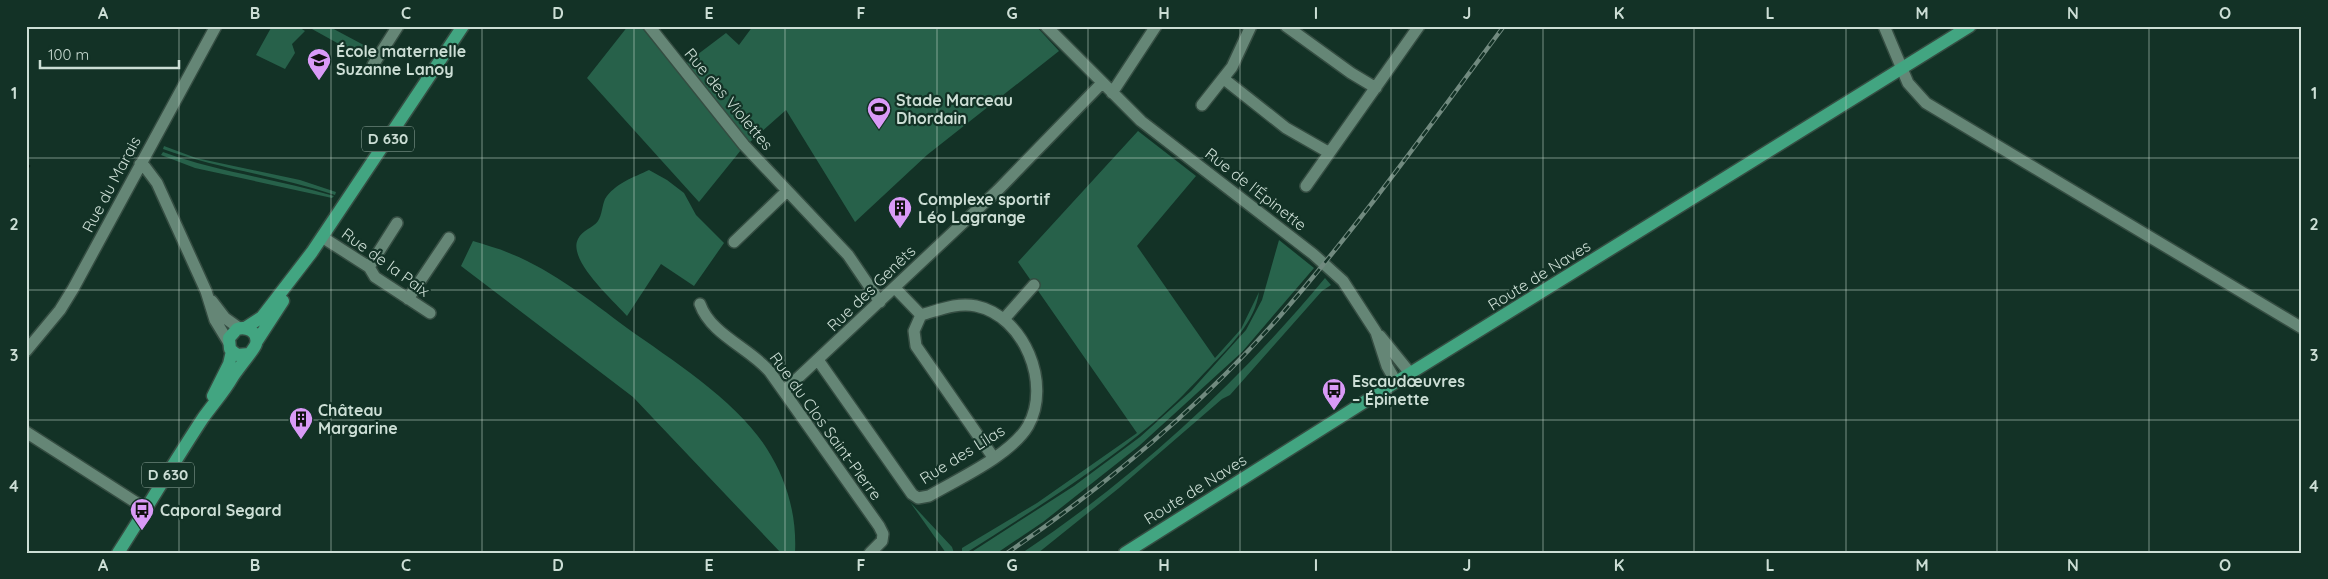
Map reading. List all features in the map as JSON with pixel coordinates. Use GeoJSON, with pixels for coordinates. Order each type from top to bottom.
{"type":"FeatureCollection","features":[{"type":"Feature","properties":{"kind":"main road","name":"D 630"},"geometry":{"type":"LineString","coordinates":[[242,328],[262,317],[312,252],[463,26]]}},
{"type":"Feature","properties":{"kind":"main road","name":"Route de Naves"},"geometry":{"type":"LineString","coordinates":[[1125,553],[1410,373],[1970,26]]}},
{"type":"Feature","properties":{"kind":"main road","name":"D 630"},"geometry":{"type":"LineString","coordinates":[[257,341],[294,284],[312,252]]}},
{"type":"Feature","properties":{"kind":"main road"},"geometry":{"type":"LineString","coordinates":[[242,328],[253,332],[257,341],[255,348],[249,354],[240,355],[230,347],[231,334],[242,328]]}},
{"type":"Feature","properties":{"kind":"main road","name":"D 630"},"geometry":{"type":"LineString","coordinates":[[204,417],[228,364],[230,347]]}},
{"type":"Feature","properties":{"kind":"main road","name":"D 630"},"geometry":{"type":"LineString","coordinates":[[118,553],[204,417],[249,354]]}},
{"type":"Feature","properties":{"kind":"street","name":"Rue du Marais"},"geometry":{"type":"LineString","coordinates":[[26,351],[67,300],[216,26]]}},
{"type":"Feature","properties":{"kind":"street"},"geometry":{"type":"LineString","coordinates":[[374,65],[398,26]]}},
{"type":"Feature","properties":{"kind":"street","name":"Rue des Violettes"},"geometry":{"type":"LineString","coordinates":[[649,26],[744,145],[848,255],[880,302]]}},
{"type":"Feature","properties":{"kind":"street","name":"Rue de l'Épinette"},"geometry":{"type":"LineString","coordinates":[[1046,26],[1141,121],[1332,270],[1346,284],[1376,332],[1395,352],[1410,373]]}},
{"type":"Feature","properties":{"kind":"street"},"geometry":{"type":"LineString","coordinates":[[1112,93],[1125,76],[1156,26]]}},
{"type":"Feature","properties":{"kind":"street"},"geometry":{"type":"LineString","coordinates":[[1202,105],[1224,79],[1239,54],[1251,26]]}},
{"type":"Feature","properties":{"kind":"street"},"geometry":{"type":"LineString","coordinates":[[1286,26],[1351,73],[1376,88]]}},
{"type":"Feature","properties":{"kind":"street"},"geometry":{"type":"LineString","coordinates":[[1884,26],[1902,69],[1915,92],[1934,108],[2302,328]]}},
{"type":"Feature","properties":{"kind":"street"},"geometry":{"type":"LineString","coordinates":[[1306,186],[1328,152],[1376,88],[1418,27]]}},
{"type":"Feature","properties":{"kind":"street"},"geometry":{"type":"LineString","coordinates":[[1224,79],[1286,128],[1328,152]]}},
{"type":"Feature","properties":{"kind":"street","name":"Rue des Genêts"},"geometry":{"type":"LineString","coordinates":[[784,391],[895,288],[978,206],[998,190],[1102,83]]}},
{"type":"Feature","properties":{"kind":"street"},"geometry":{"type":"LineString","coordinates":[[140,164],[145,167],[157,183],[206,291],[215,320],[230,347]]}},
{"type":"Feature","properties":{"kind":"street"},"geometry":{"type":"LineString","coordinates":[[734,242],[787,191]]}},
{"type":"Feature","properties":{"kind":"street"},"geometry":{"type":"LineString","coordinates":[[369,267],[398,223]]}},
{"type":"Feature","properties":{"kind":"street","name":"Rue de la Paix"},"geometry":{"type":"LineString","coordinates":[[322,237],[369,267],[372,274],[430,313]]}},
{"type":"Feature","properties":{"kind":"street"},"geometry":{"type":"LineString","coordinates":[[408,299],[449,238]]}},
{"type":"Feature","properties":{"kind":"street"},"geometry":{"type":"LineString","coordinates":[[1004,319],[1034,284]]}},
{"type":"Feature","properties":{"kind":"street"},"geometry":{"type":"LineString","coordinates":[[895,288],[920,315],[914,331],[916,346],[993,458]]}},
{"type":"Feature","properties":{"kind":"street"},"geometry":{"type":"LineString","coordinates":[[206,291],[221,314],[242,328]]}},
{"type":"Feature","properties":{"kind":"street","name":"Rue du Clos Saint-Pierre"},"geometry":{"type":"LineString","coordinates":[[700,304],[708,320],[762,363],[784,391],[881,530],[883,537],[881,545],[870,553]]}},
{"type":"Feature","properties":{"kind":"street","name":"Rue des Lilas"},"geometry":{"type":"LineString","coordinates":[[818,360],[912,494],[918,498],[929,496],[993,458],[1021,436],[1031,419],[1037,398],[1037,385],[1030,359],[1021,340],[1004,319],[984,308],[965,304],[920,315]]}},
{"type":"Feature","properties":{"kind":"street","name":"Rue de l'Épinette"},"geometry":{"type":"LineString","coordinates":[[1376,332],[1387,366],[1396,382]]}},
{"type":"Feature","properties":{"kind":"street"},"geometry":{"type":"LineString","coordinates":[[26,432],[146,509]]}},
{"type":"Feature","properties":{"kind":"green space"},"geometry":{"type":"Polygon","coordinates":[[[272,26],[297,26],[305,31],[292,44],[295,53],[285,69],[256,55],[272,26]]]}},
{"type":"Feature","properties":{"kind":"green space"},"geometry":{"type":"Polygon","coordinates":[[[313,26],[328,26],[375,51],[371,59],[366,59],[312,29],[313,26]]]}},
{"type":"Feature","properties":{"kind":"green space","name":"Stade Marceau Dhordain"},"geometry":{"type":"Polygon","coordinates":[[[628,26],[642,28],[677,70],[726,33],[739,45],[753,26],[1036,26],[1059,51],[927,155],[855,222],[786,110],[741,150],[699,202],[587,78],[628,26]]]}},
{"type":"Feature","properties":{"kind":"green space"},"geometry":{"type":"Polygon","coordinates":[[[1138,131],[1196,176],[1137,246],[1215,358],[1241,329],[1259,292],[1253,313],[1241,332],[1226,350],[1183,395],[1131,441],[1016,521],[969,551],[962,551],[962,548],[1037,503],[1137,433],[1018,262],[1138,131]]]}},
{"type":"Feature","properties":{"kind":"green space"},"geometry":{"type":"Polygon","coordinates":[[[164,146],[196,158],[300,180],[336,192],[335,195],[314,188],[205,162],[163,149],[164,146]]]}},
{"type":"Feature","properties":{"kind":"green space"},"geometry":{"type":"Polygon","coordinates":[[[163,152],[205,165],[334,196],[332,198],[195,168],[161,155],[163,152]]]}},
{"type":"Feature","properties":{"kind":"green space"},"geometry":{"type":"Polygon","coordinates":[[[649,170],[667,180],[684,193],[696,215],[724,243],[694,286],[661,264],[627,316],[585,269],[576,248],[580,236],[598,221],[605,199],[609,194],[625,182],[649,170]]]}},
{"type":"Feature","properties":{"kind":"green space"},"geometry":{"type":"Polygon","coordinates":[[[1279,240],[1314,268],[1242,352],[1139,446],[1043,522],[997,553],[970,553],[1074,486],[1140,437],[1191,391],[1246,330],[1262,300],[1279,240]]]}},
{"type":"Feature","properties":{"kind":"green space"},"geometry":{"type":"Polygon","coordinates":[[[473,241],[525,260],[556,277],[722,398],[755,432],[780,473],[792,512],[795,553],[781,553],[633,397],[461,266],[473,241]]]}},
{"type":"Feature","properties":{"kind":"green space"},"geometry":{"type":"Polygon","coordinates":[[[1325,278],[1331,285],[1322,291],[1230,395],[1222,399],[1119,488],[1038,553],[1022,553],[1105,493],[1184,426],[1257,355],[1325,278]]]}},
{"type":"Feature","properties":{"kind":"green space"},"geometry":{"type":"Polygon","coordinates":[[[910,502],[952,547],[954,553],[946,553],[910,502]]]}},
{"type":"Feature","properties":{"kind":"waterway"},"geometry":{"type":"LineString","coordinates":[[26,170],[29,166]]}},
{"type":"Feature","properties":{"kind":"railway"},"geometry":{"type":"LineString","coordinates":[[1007,553],[1081,500],[1151,443],[1218,382],[1249,350],[1338,246],[1395,173],[1504,26]]}},
{"type":"Feature","properties":{"kind":"place","name":"École maternelle Suzanne Lanoy"},"geometry":{"type":"Point","coordinates":[319,81]}},
{"type":"Feature","properties":{"kind":"place","name":"Stade Marceau Dhordain"},"geometry":{"type":"Point","coordinates":[879,130]}},
{"type":"Feature","properties":{"kind":"place","name":"Complexe sportif Léo Lagrange"},"geometry":{"type":"Point","coordinates":[900,229]}},
{"type":"Feature","properties":{"kind":"place","name":"Escaudœuvres – Épinette"},"geometry":{"type":"Point","coordinates":[1334,411]}},
{"type":"Feature","properties":{"kind":"place","name":"Château Margarine"},"geometry":{"type":"Point","coordinates":[301,440]}},
{"type":"Feature","properties":{"kind":"place","name":"Caporal Segard"},"geometry":{"type":"Point","coordinates":[142,531]}}]}
